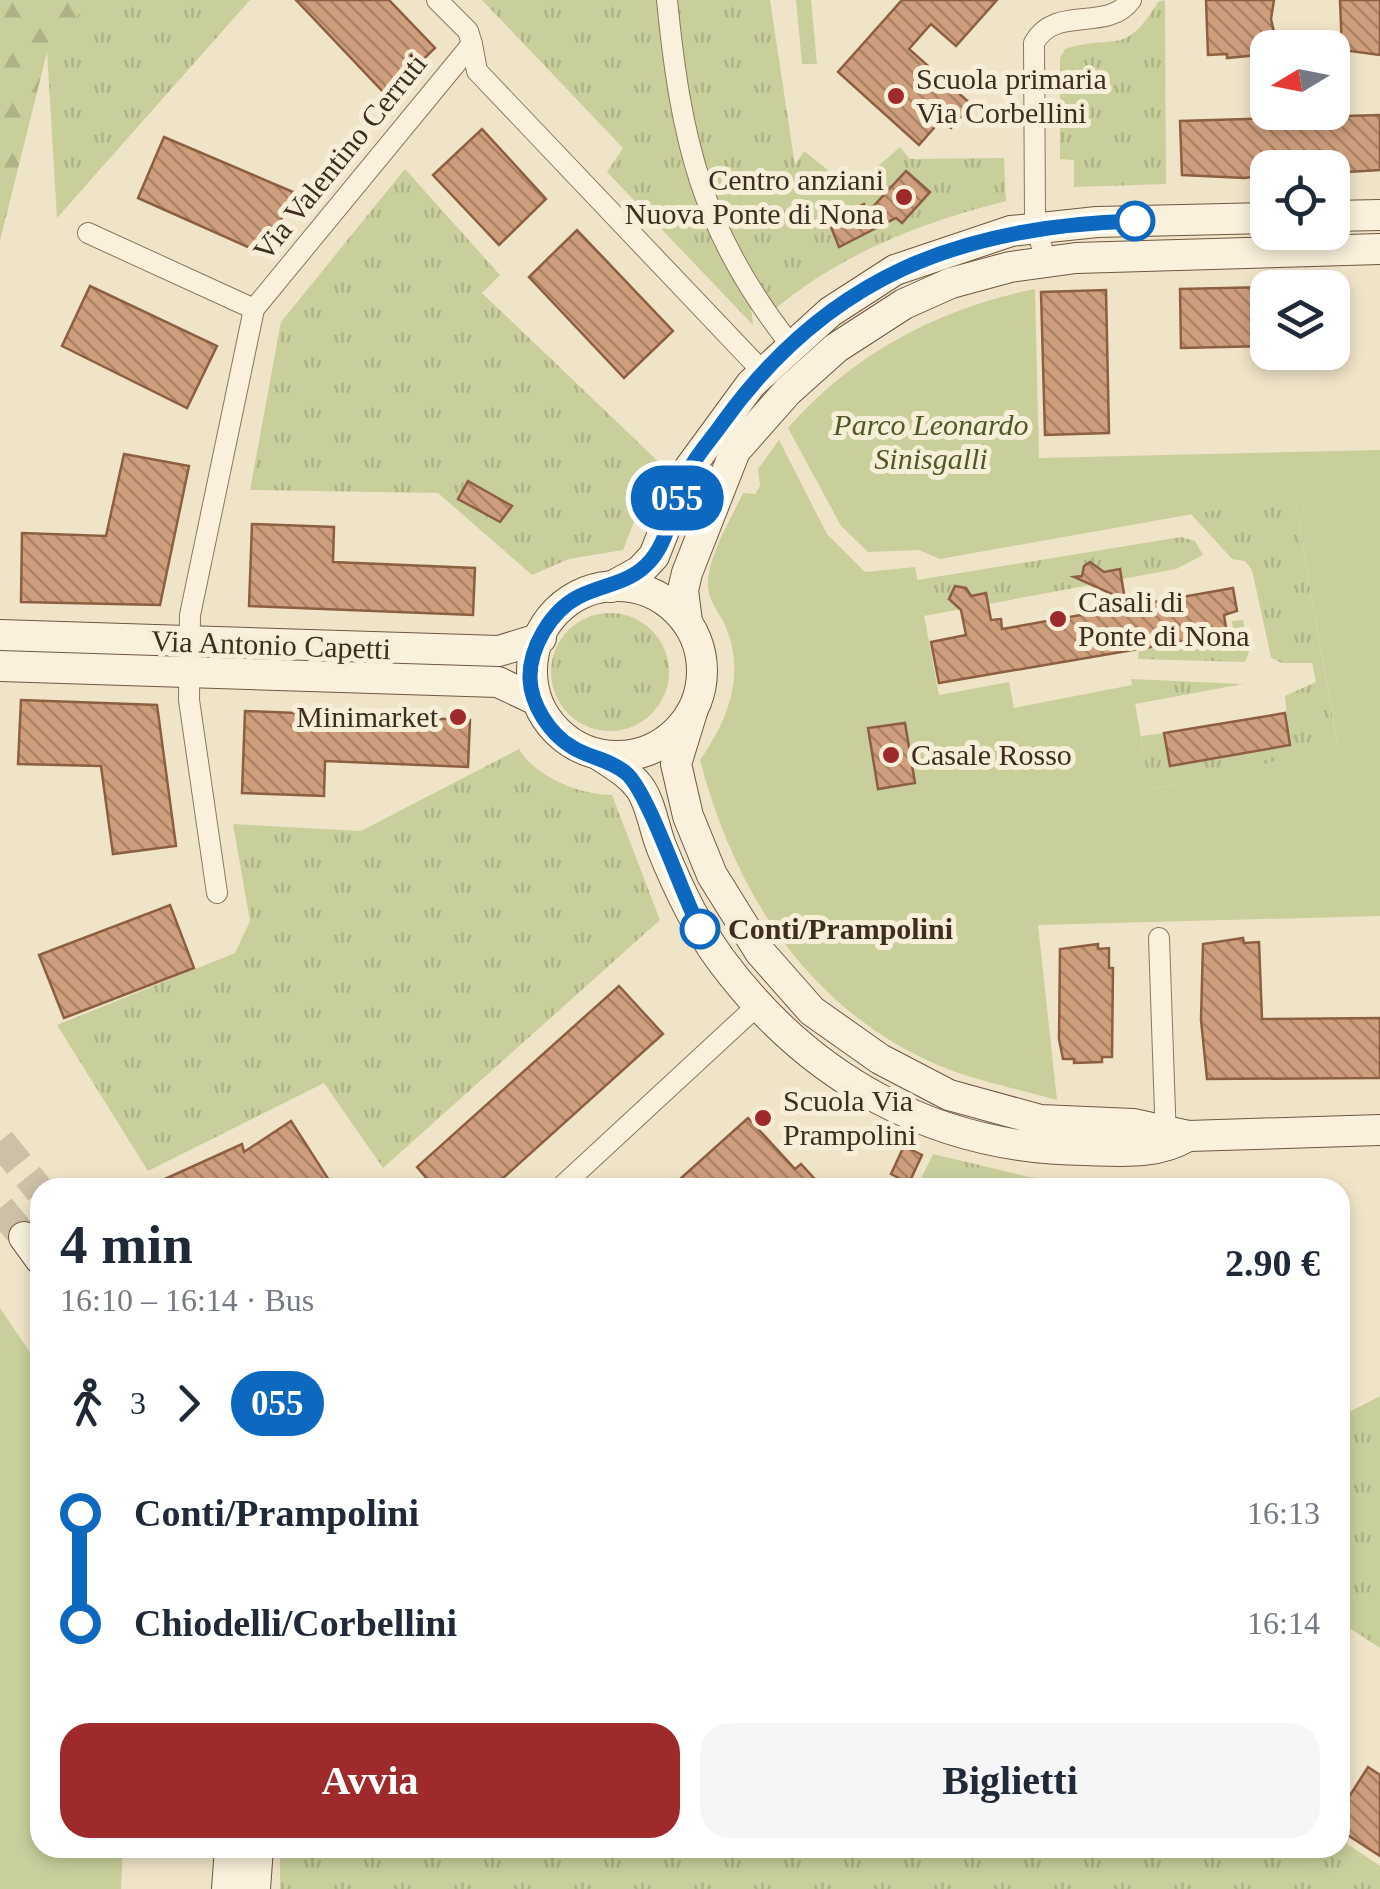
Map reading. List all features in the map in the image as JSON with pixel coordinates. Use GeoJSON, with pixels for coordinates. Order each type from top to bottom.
{"type":"FeatureCollection","features":[{"type":"Feature","properties":{"kind":"main road"},"geometry":{"type":"LineString","coordinates":[[1350,216],[1380,215]]}},
{"type":"Feature","properties":{"kind":"main road"},"geometry":{"type":"LineString","coordinates":[[692,712],[676,732],[654,746],[629,754],[599,755],[573,748],[542,718],[530,678],[541,638],[555,615],[574,598],[611,587],[640,571],[654,556],[688,470],[790,344],[830,312],[895,270],[944,250],[1038,228],[1250,219]]}},
{"type":"Feature","properties":{"kind":"main road"},"geometry":{"type":"LineString","coordinates":[[687,622],[683,590],[687,573],[735,450],[788,392],[836,348],[904,304],[952,283],[1045,262],[1380,249]]}},
{"type":"Feature","properties":{"kind":"main road"},"geometry":{"type":"LineString","coordinates":[[611,587],[654,593],[698,636],[705,658],[704,679],[676,764],[702,856],[760,952],[799,996],[880,1059],[990,1110],[1173,1138]]}},
{"type":"Feature","properties":{"kind":"main road","name":"Via Antonio Capetti"},"geometry":{"type":"LineString","coordinates":[[0,635],[189,658],[498,682],[534,699]]}},
{"type":"Feature","properties":{"kind":"main road","name":"Via Antonio Capetti"},"geometry":{"type":"LineString","coordinates":[[0,666],[498,652],[541,638]]}},
{"type":"Feature","properties":{"kind":"main road"},"geometry":{"type":"LineString","coordinates":[[599,755],[628,774],[643,791],[681,894],[700,929],[766,1012],[852,1087],[953,1134],[1025,1148],[1380,1130]]}},
{"type":"Feature","properties":{"kind":"main road"},"geometry":{"type":"LineString","coordinates":[[227,1889],[229,1858]]}},
{"type":"Feature","properties":{"kind":"main road"},"geometry":{"type":"LineString","coordinates":[[255,1889],[257,1858]]}},
{"type":"Feature","properties":{"kind":"street","name":"Via Valentino Cerruti"},"geometry":{"type":"LineString","coordinates":[[437,0],[468,31],[477,71],[764,372]]}},
{"type":"Feature","properties":{"kind":"street"},"geometry":{"type":"LineString","coordinates":[[667,0],[684,130],[702,195],[746,284],[790,344]]}},
{"type":"Feature","properties":{"kind":"street"},"geometry":{"type":"LineString","coordinates":[[1045,262],[1038,228],[1034,43],[1055,23],[1110,15],[1131,0]]}},
{"type":"Feature","properties":{"kind":"street","name":"Via Valentino Cerruti"},"geometry":{"type":"LineString","coordinates":[[189,658],[190,615],[254,308],[472,44]]}},
{"type":"Feature","properties":{"kind":"street","name":"Via Valentino Cerruti"},"geometry":{"type":"LineString","coordinates":[[88,233],[254,308]]}},
{"type":"Feature","properties":{"kind":"street","name":"Via Antonio Capetti"},"geometry":{"type":"LineString","coordinates":[[189,658],[217,893]]}},
{"type":"Feature","properties":{"kind":"street"},"geometry":{"type":"LineString","coordinates":[[1158,938],[1173,1138]]}},
{"type":"Feature","properties":{"kind":"street"},"geometry":{"type":"LineString","coordinates":[[572,1178],[766,1012],[799,996]]}},
{"type":"Feature","properties":{"kind":"green space"},"geometry":{"type":"Polygon","coordinates":[[[0,0],[91,0],[47,52],[0,241],[0,0]]]}},
{"type":"Feature","properties":{"kind":"green space"},"geometry":{"type":"Polygon","coordinates":[[[89,0],[250,0],[57,218],[47,52],[89,0]]]}},
{"type":"Feature","properties":{"kind":"green space"},"geometry":{"type":"Polygon","coordinates":[[[482,0],[770,0],[795,165],[804,151],[852,189],[900,147],[910,159],[1004,158],[1006,201],[885,242],[828,271],[776,308],[745,259],[753,325],[607,172],[623,148],[482,0]]]}},
{"type":"Feature","properties":{"kind":"green space"},"geometry":{"type":"Polygon","coordinates":[[[796,0],[811,0],[817,64],[802,64],[796,0]]]}},
{"type":"Feature","properties":{"kind":"green space"},"geometry":{"type":"Polygon","coordinates":[[[1165,0],[1166,184],[1074,187],[1074,160],[1060,159],[1060,58],[1065,49],[1127,37],[1158,2],[1165,0]]]}},
{"type":"Feature","properties":{"kind":"green space"},"geometry":{"type":"Polygon","coordinates":[[[405,169],[500,275],[482,293],[663,466],[646,491],[623,550],[569,559],[532,575],[438,493],[250,490],[281,322],[405,169]]]}},
{"type":"Feature","properties":{"kind":"green space","name":"Parco Leonardo Sinisgalli"},"geometry":{"type":"Polygon","coordinates":[[[1035,289],[1039,458],[1380,450],[1380,916],[1038,925],[1057,1100],[940,1066],[893,1042],[815,980],[757,901],[715,809],[700,760],[725,715],[734,665],[725,625],[709,593],[708,577],[720,539],[743,493],[755,494],[760,486],[758,469],[779,440],[827,534],[865,572],[915,567],[939,695],[1009,682],[1014,708],[1132,685],[1150,790],[1338,747],[1294,496],[940,559],[919,550],[868,552],[841,526],[788,428],[841,377],[900,338],[965,309],[1035,289]]]}},
{"type":"Feature","properties":{"kind":"green space"},"geometry":{"type":"Polygon","coordinates":[[[1294,496],[1338,748],[1149,790],[1141,736],[1164,733],[1171,765],[1290,745],[1285,696],[1316,682],[1312,663],[1281,663],[1271,657],[1252,570],[1245,561],[1232,559],[1191,514],[1294,496]]]}},
{"type":"Feature","properties":{"kind":"green space"},"geometry":{"type":"Polygon","coordinates":[[[1181,537],[1195,541],[1203,555],[1176,569],[924,616],[917,580],[1181,537]]]}},
{"type":"Feature","properties":{"kind":"green space"},"geometry":{"type":"Polygon","coordinates":[[[610,613],[633,617],[652,630],[665,649],[669,672],[665,695],[652,714],[633,727],[610,731],[587,727],[568,714],[555,695],[551,672],[555,649],[568,630],[587,617],[610,613]]]}},
{"type":"Feature","properties":{"kind":"green space"},"geometry":{"type":"Polygon","coordinates":[[[1243,620],[1249,652],[1245,662],[1138,659],[1139,649],[1233,632],[1232,621],[1243,620]]]}},
{"type":"Feature","properties":{"kind":"green space"},"geometry":{"type":"Polygon","coordinates":[[[1131,679],[1243,684],[1135,704],[1131,679]]]}},
{"type":"Feature","properties":{"kind":"green space"},"geometry":{"type":"Polygon","coordinates":[[[519,749],[547,776],[587,792],[612,795],[660,920],[383,1168],[324,1083],[148,1171],[57,1025],[235,953],[250,921],[233,824],[361,831],[519,749]]]}},
{"type":"Feature","properties":{"kind":"green space"},"geometry":{"type":"Polygon","coordinates":[[[933,1154],[1039,1178],[921,1178],[933,1154]]]}},
{"type":"Feature","properties":{"kind":"green space"},"geometry":{"type":"Polygon","coordinates":[[[0,1308],[30,1352],[30,1858],[123,1858],[121,1889],[0,1889],[0,1308]]]}},
{"type":"Feature","properties":{"kind":"green space"},"geometry":{"type":"Polygon","coordinates":[[[1380,1396],[1380,1648],[1350,1628],[1350,1412],[1380,1396]]]}},
{"type":"Feature","properties":{"kind":"green space"},"geometry":{"type":"Polygon","coordinates":[[[1350,1846],[1380,1866],[1380,1889],[280,1889],[280,1858],[1350,1858],[1350,1846]]]}},
{"type":"Feature","properties":{"kind":"building"},"geometry":{"type":"Polygon","coordinates":[[[296,0],[389,0],[435,48],[386,95],[296,0]]]}},
{"type":"Feature","properties":{"kind":"building"},"geometry":{"type":"Polygon","coordinates":[[[902,0],[997,0],[956,46],[931,24],[909,49],[972,105],[951,128],[941,120],[919,145],[838,72],[902,0]]]}},
{"type":"Feature","properties":{"kind":"building"},"geometry":{"type":"Polygon","coordinates":[[[1206,0],[1274,0],[1274,30],[1250,30],[1250,56],[1208,55],[1206,0]]]}},
{"type":"Feature","properties":{"kind":"building"},"geometry":{"type":"Polygon","coordinates":[[[1340,0],[1380,0],[1380,55],[1350,51],[1350,30],[1341,30],[1340,0]]]}},
{"type":"Feature","properties":{"kind":"building"},"geometry":{"type":"Polygon","coordinates":[[[1380,115],[1380,170],[1350,172],[1350,150],[1250,150],[1250,177],[1182,175],[1180,121],[1250,119],[1250,130],[1350,130],[1350,116],[1380,115]]]}},
{"type":"Feature","properties":{"kind":"building"},"geometry":{"type":"Polygon","coordinates":[[[482,129],[546,199],[499,245],[433,175],[482,129]]]}},
{"type":"Feature","properties":{"kind":"building"},"geometry":{"type":"Polygon","coordinates":[[[164,137],[293,192],[266,255],[138,198],[164,137]]]}},
{"type":"Feature","properties":{"kind":"building"},"geometry":{"type":"Polygon","coordinates":[[[906,171],[930,192],[902,223],[896,218],[839,247],[829,222],[864,204],[868,212],[906,171]]]}},
{"type":"Feature","properties":{"kind":"building"},"geometry":{"type":"Polygon","coordinates":[[[577,230],[673,331],[624,378],[529,277],[577,230]]]}},
{"type":"Feature","properties":{"kind":"building"},"geometry":{"type":"Polygon","coordinates":[[[90,286],[217,346],[187,408],[62,346],[90,286]]]}},
{"type":"Feature","properties":{"kind":"building"},"geometry":{"type":"Polygon","coordinates":[[[1250,287],[1250,346],[1181,348],[1180,289],[1250,287]]]}},
{"type":"Feature","properties":{"kind":"building"},"geometry":{"type":"Polygon","coordinates":[[[1106,290],[1109,433],[1045,435],[1041,292],[1106,290]]]}},
{"type":"Feature","properties":{"kind":"building"},"geometry":{"type":"Polygon","coordinates":[[[124,454],[189,466],[160,605],[21,602],[22,533],[106,536],[124,454]]]}},
{"type":"Feature","properties":{"kind":"building"},"geometry":{"type":"Polygon","coordinates":[[[468,481],[512,506],[500,522],[458,499],[468,481]]]}},
{"type":"Feature","properties":{"kind":"building"},"geometry":{"type":"Polygon","coordinates":[[[252,524],[334,527],[333,562],[475,568],[473,615],[249,606],[252,524]]]}},
{"type":"Feature","properties":{"kind":"building"},"geometry":{"type":"Polygon","coordinates":[[[1090,562],[1104,572],[1120,569],[1125,600],[1074,577],[1082,576],[1084,566],[1090,562]]]}},
{"type":"Feature","properties":{"kind":"building"},"geometry":{"type":"Polygon","coordinates":[[[955,586],[966,588],[971,596],[986,593],[991,620],[1001,619],[1002,629],[1233,588],[1237,611],[1224,615],[1227,634],[939,683],[931,642],[966,635],[961,610],[949,599],[955,586]]]}},
{"type":"Feature","properties":{"kind":"building"},"geometry":{"type":"Polygon","coordinates":[[[21,700],[157,705],[176,846],[113,854],[101,766],[18,764],[21,700]]]}},
{"type":"Feature","properties":{"kind":"building"},"geometry":{"type":"Polygon","coordinates":[[[245,711],[470,720],[468,767],[325,761],[324,796],[242,793],[245,711]]]}},
{"type":"Feature","properties":{"kind":"building"},"geometry":{"type":"Polygon","coordinates":[[[1285,713],[1290,745],[1170,766],[1164,733],[1285,713]]]}},
{"type":"Feature","properties":{"kind":"building","name":"Casale Rosso"},"geometry":{"type":"Polygon","coordinates":[[[905,723],[915,783],[878,789],[868,728],[905,723]]]}},
{"type":"Feature","properties":{"kind":"building"},"geometry":{"type":"Polygon","coordinates":[[[170,905],[194,968],[64,1018],[39,955],[170,905]]]}},
{"type":"Feature","properties":{"kind":"building"},"geometry":{"type":"Polygon","coordinates":[[[1243,938],[1244,943],[1259,942],[1262,1019],[1380,1018],[1380,1078],[1207,1079],[1201,1020],[1203,944],[1243,938]]]}},
{"type":"Feature","properties":{"kind":"building"},"geometry":{"type":"Polygon","coordinates":[[[1098,944],[1098,949],[1109,948],[1109,968],[1113,968],[1112,1057],[1102,1057],[1102,1062],[1074,1063],[1074,1059],[1063,1059],[1059,1039],[1060,949],[1098,944]]]}},
{"type":"Feature","properties":{"kind":"building"},"geometry":{"type":"Polygon","coordinates":[[[619,986],[663,1034],[503,1178],[426,1178],[417,1167],[619,986]]]}},
{"type":"Feature","properties":{"kind":"building"},"geometry":{"type":"Polygon","coordinates":[[[748,1118],[795,1169],[801,1164],[814,1178],[681,1178],[748,1118]]]}},
{"type":"Feature","properties":{"kind":"building"},"geometry":{"type":"Polygon","coordinates":[[[291,1121],[328,1178],[167,1178],[242,1144],[244,1152],[291,1121]]]}},
{"type":"Feature","properties":{"kind":"building"},"geometry":{"type":"Polygon","coordinates":[[[904,1146],[922,1155],[911,1178],[891,1174],[904,1146]]]}},
{"type":"Feature","properties":{"kind":"building"},"geometry":{"type":"Polygon","coordinates":[[[1368,1767],[1380,1775],[1380,1856],[1350,1836],[1350,1795],[1368,1767]]]}},
{"type":"Feature","properties":{"kind":"tunnel"},"geometry":{"type":"LineString","coordinates":[[0,1141],[30,1178]]}},
{"type":"Feature","properties":{"kind":"tunnel"},"geometry":{"type":"LineString","coordinates":[[0,1208],[24,1237]]}},
{"type":"Feature","properties":{"kind":"bus line","name":"055"},"geometry":{"type":"LineString","coordinates":[[700,929],[670,868],[643,791],[628,774],[599,755],[573,748],[542,718],[530,678],[541,638],[555,615],[574,598],[611,587],[640,571],[654,556],[688,470],[751,384],[790,344],[830,312],[895,270],[944,250],[1011,231],[1135,221]]}},
{"type":"Feature","properties":{"kind":"place","name":"Scuola primaria Via Corbellini"},"geometry":{"type":"Point","coordinates":[896,96]}},
{"type":"Feature","properties":{"kind":"place","name":"Centro anziani Nuova Ponte di Nona"},"geometry":{"type":"Point","coordinates":[904,197]}},
{"type":"Feature","properties":{"kind":"place","name":"Casali di Ponte di Nona"},"geometry":{"type":"Point","coordinates":[1058,619]}},
{"type":"Feature","properties":{"kind":"place","name":"Minimarket"},"geometry":{"type":"Point","coordinates":[458,717]}},
{"type":"Feature","properties":{"kind":"place","name":"Casale Rosso"},"geometry":{"type":"Point","coordinates":[891,755]}},
{"type":"Feature","properties":{"kind":"place","name":"Conti/Prampolini"},"geometry":{"type":"Point","coordinates":[700,929]}},
{"type":"Feature","properties":{"kind":"place","name":"Scuola Via Prampolini"},"geometry":{"type":"Point","coordinates":[763,1118]}}]}
